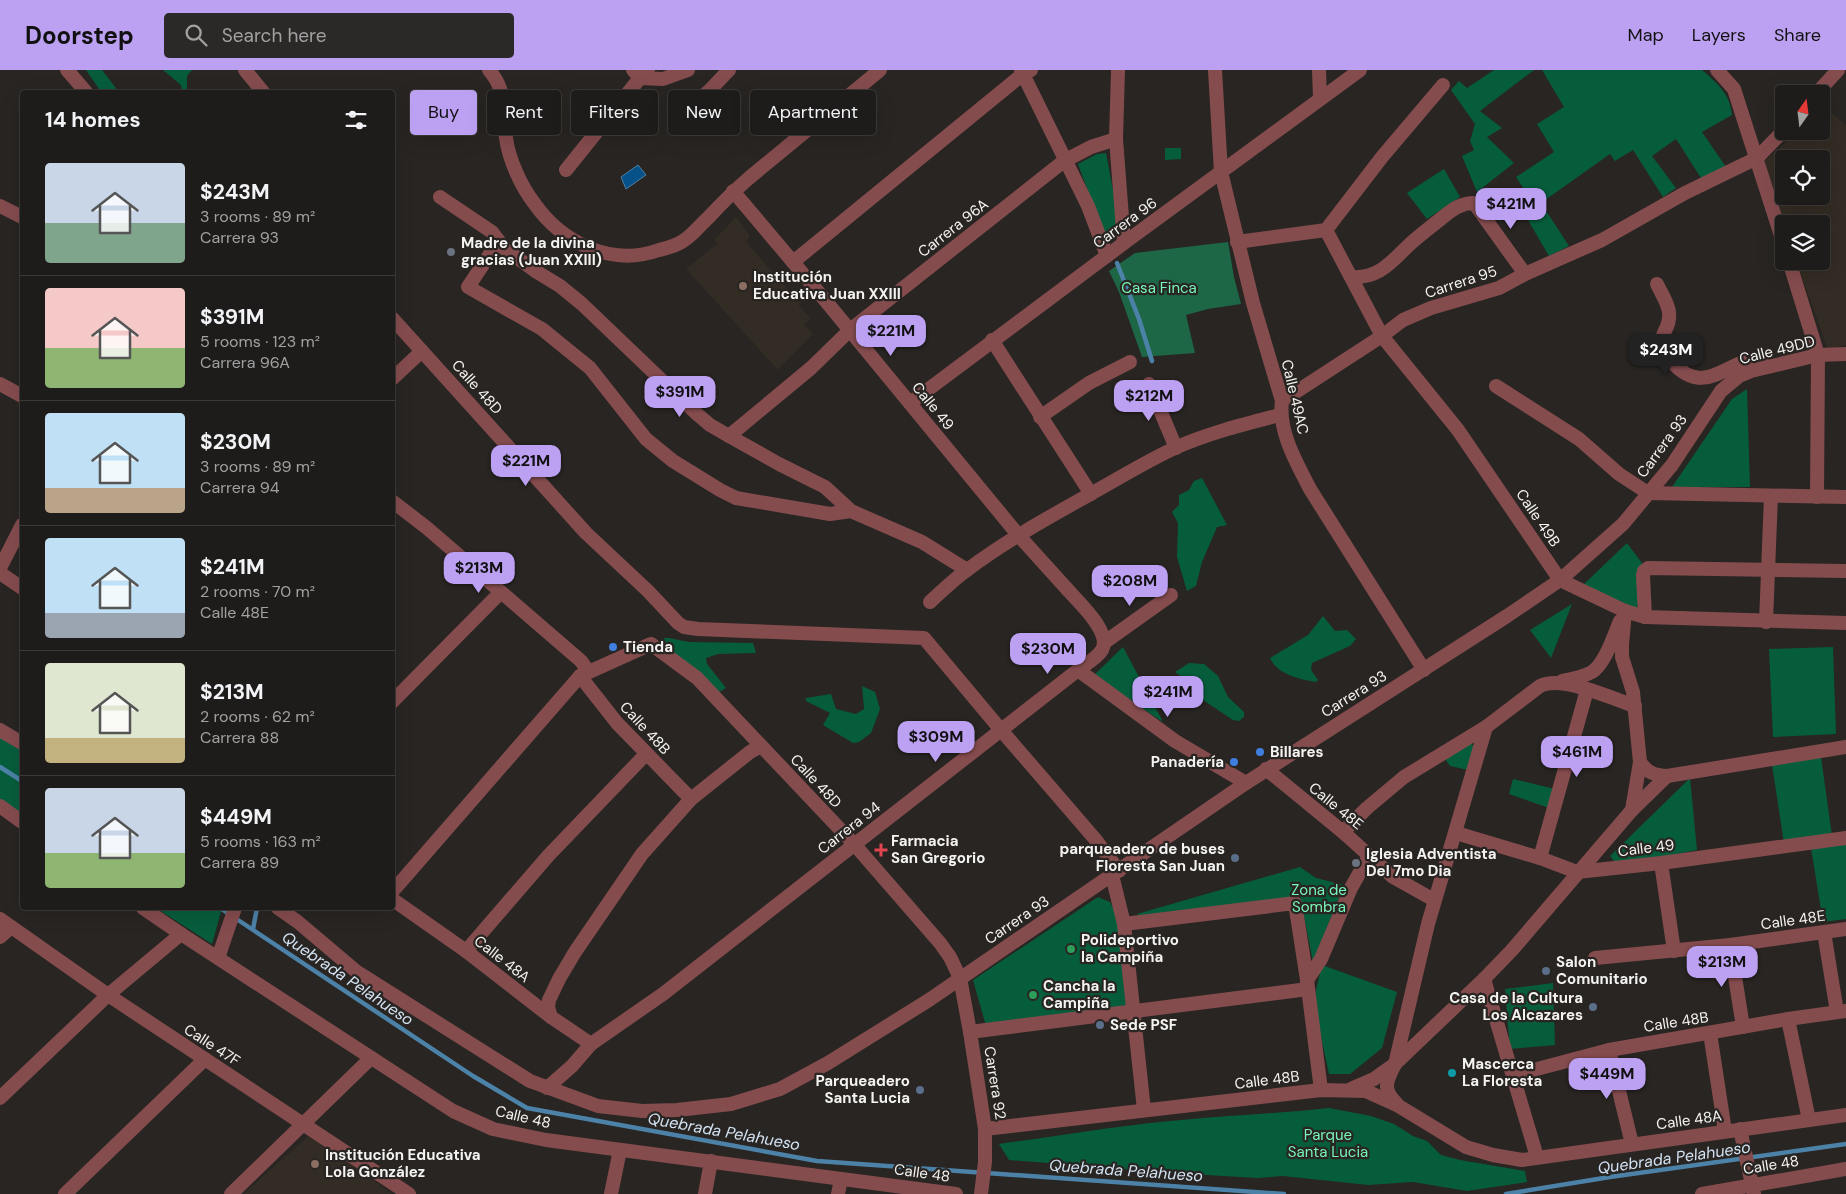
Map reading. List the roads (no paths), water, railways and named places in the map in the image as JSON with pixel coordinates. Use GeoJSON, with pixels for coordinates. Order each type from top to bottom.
{"type":"FeatureCollection","features":[{"type":"Feature","properties":{"kind":"street"},"geometry":{"type":"LineString","coordinates":[[67,70],[84,90]]}},
{"type":"Feature","properties":{"kind":"street"},"geometry":{"type":"LineString","coordinates":[[245,70],[261,90]]}},
{"type":"Feature","properties":{"kind":"street"},"geometry":{"type":"LineString","coordinates":[[489,70],[500,86],[504,105],[506,139],[513,163],[529,196],[542,213],[570,239],[601,254],[624,256],[640,256],[674,246],[683,241],[733,192],[880,70]]}},
{"type":"Feature","properties":{"kind":"street"},"geometry":{"type":"LineString","coordinates":[[566,170],[640,73],[663,80],[688,70]]}},
{"type":"Feature","properties":{"kind":"street"},"geometry":{"type":"LineString","coordinates":[[710,90],[729,70]]}},
{"type":"Feature","properties":{"kind":"street"},"geometry":{"type":"LineString","coordinates":[[1118,70],[1116,139],[1124,243]]}},
{"type":"Feature","properties":{"kind":"street","name":"Calle 49AC"},"geometry":{"type":"LineString","coordinates":[[1215,70],[1221,172],[1288,442],[1310,489],[1424,670]]}},
{"type":"Feature","properties":{"kind":"street"},"geometry":{"type":"LineString","coordinates":[[1319,70],[1320,99]]}},
{"type":"Feature","properties":{"kind":"street","name":"Carrera 96"},"geometry":{"type":"LineString","coordinates":[[910,403],[992,340],[1360,70]]}},
{"type":"Feature","properties":{"kind":"street"},"geometry":{"type":"LineString","coordinates":[[1717,70],[1734,89],[1775,215]]}},
{"type":"Feature","properties":{"kind":"street"},"geometry":{"type":"LineString","coordinates":[[1824,85],[1838,70]]}},
{"type":"Feature","properties":{"kind":"street"},"geometry":{"type":"LineString","coordinates":[[793,262],[1025,71],[1064,161],[1088,206],[1107,256]]}},
{"type":"Feature","properties":{"kind":"street"},"geometry":{"type":"LineString","coordinates":[[1237,242],[1326,230],[1382,157],[1443,85]]}},
{"type":"Feature","properties":{"kind":"street","name":"Carrera 96A"},"geometry":{"type":"LineString","coordinates":[[729,436],[812,368],[850,330],[1064,161],[1091,147],[1116,139]]}},
{"type":"Feature","properties":{"kind":"street","name":"Carrera 95"},"geometry":{"type":"LineString","coordinates":[[930,602],[967,570],[1019,536],[1091,494],[1176,448],[1281,408],[1403,320],[1432,308],[1500,288],[1525,274],[1602,240],[1685,193],[1758,158],[1775,140]]}},
{"type":"Feature","properties":{"kind":"street","name":"Calle 49"},"geometry":{"type":"LineString","coordinates":[[733,192],[850,330],[1019,536],[1098,625],[1105,642]]}},
{"type":"Feature","properties":{"kind":"street"},"geometry":{"type":"LineString","coordinates":[[440,196],[492,232],[505,249],[568,292],[710,425],[779,464],[825,487],[851,511],[922,542],[967,570]]}},
{"type":"Feature","properties":{"kind":"street"},"geometry":{"type":"LineString","coordinates":[[1351,277],[1368,277],[1386,267],[1410,244],[1454,208],[1466,203],[1474,203],[1525,274]]}},
{"type":"Feature","properties":{"kind":"street"},"geometry":{"type":"LineString","coordinates":[[0,206],[20,216]]}},
{"type":"Feature","properties":{"kind":"street","name":"Calle 49B"},"geometry":{"type":"LineString","coordinates":[[1326,230],[1382,336],[1458,430],[1560,580]]}},
{"type":"Feature","properties":{"kind":"street"},"geometry":{"type":"LineString","coordinates":[[498,242],[468,287],[542,329],[590,368],[646,439],[673,462],[736,498],[830,514],[851,511]]}},
{"type":"Feature","properties":{"kind":"street"},"geometry":{"type":"LineString","coordinates":[[1792,270],[1818,355],[1817,496]]}},
{"type":"Feature","properties":{"kind":"street"},"geometry":{"type":"LineString","coordinates":[[1657,284],[1669,312],[1662,338],[1662,350],[1681,371],[1693,378],[1706,378],[1751,360],[1759,360],[1769,366]]}},
{"type":"Feature","properties":{"kind":"street","name":"Calle 48D"},"geometry":{"type":"LineString","coordinates":[[395,321],[586,533],[648,591],[667,612],[684,626],[698,629],[924,638],[1001,730]]}},
{"type":"Feature","properties":{"kind":"street"},"geometry":{"type":"LineString","coordinates":[[992,340],[1091,494]]}},
{"type":"Feature","properties":{"kind":"street"},"geometry":{"type":"LineString","coordinates":[[395,376],[422,351]]}},
{"type":"Feature","properties":{"kind":"street","name":"Calle 49DD"},"geometry":{"type":"LineString","coordinates":[[1721,391],[1739,376],[1769,366],[1818,355],[1846,354]]}},
{"type":"Feature","properties":{"kind":"street"},"geometry":{"type":"LineString","coordinates":[[1040,416],[1089,383],[1130,362]]}},
{"type":"Feature","properties":{"kind":"street"},"geometry":{"type":"LineString","coordinates":[[0,384],[20,395]]}},
{"type":"Feature","properties":{"kind":"street"},"geometry":{"type":"LineString","coordinates":[[1149,384],[1176,448]]}},
{"type":"Feature","properties":{"kind":"street"},"geometry":{"type":"LineString","coordinates":[[1496,386],[1579,439],[1619,474],[1648,493],[1846,497]]}},
{"type":"Feature","properties":{"kind":"street","name":"Carrera 93"},"geometry":{"type":"LineString","coordinates":[[960,978],[1266,769],[1424,670],[1560,580],[1623,524],[1672,465],[1721,391]]}},
{"type":"Feature","properties":{"kind":"street"},"geometry":{"type":"LineString","coordinates":[[1766,622],[1771,496]]}},
{"type":"Feature","properties":{"kind":"street","name":"Calle 48B"},"geometry":{"type":"LineString","coordinates":[[395,503],[427,528],[581,661],[584,674],[605,709],[691,799]]}},
{"type":"Feature","properties":{"kind":"street"},"geometry":{"type":"LineString","coordinates":[[0,568],[20,529]]}},
{"type":"Feature","properties":{"kind":"street"},"geometry":{"type":"LineString","coordinates":[[1645,617],[1643,575],[1644,571],[1648,568],[1846,571]]}},
{"type":"Feature","properties":{"kind":"street"},"geometry":{"type":"LineString","coordinates":[[0,573],[20,587]]}},
{"type":"Feature","properties":{"kind":"street"},"geometry":{"type":"LineString","coordinates":[[1560,580],[1625,611],[1645,617],[1846,624]]}},
{"type":"Feature","properties":{"kind":"street"},"geometry":{"type":"LineString","coordinates":[[395,699],[500,593]]}},
{"type":"Feature","properties":{"kind":"street","name":"Carrera 94"},"geometry":{"type":"LineString","coordinates":[[547,1088],[572,1066],[591,1044],[663,994],[1095,657],[1102,650],[1105,642],[1170,595]]}},
{"type":"Feature","properties":{"kind":"street"},"geometry":{"type":"LineString","coordinates":[[1343,832],[1367,808],[1404,777],[1486,727],[1540,686],[1584,676],[1594,671],[1601,663],[1625,611]]}},
{"type":"Feature","properties":{"kind":"street"},"geometry":{"type":"LineString","coordinates":[[1625,611],[1622,657],[1633,692],[1640,762],[1632,810]]}},
{"type":"Feature","properties":{"kind":"street","name":"Calle 48D"},"geometry":{"type":"LineString","coordinates":[[584,674],[651,644],[698,678],[854,844],[940,943],[950,957],[960,978]]}},
{"type":"Feature","properties":{"kind":"street"},"geometry":{"type":"LineString","coordinates":[[1078,670],[1175,741],[1246,783]]}},
{"type":"Feature","properties":{"kind":"street"},"geometry":{"type":"LineString","coordinates":[[395,889],[584,674]]}},
{"type":"Feature","properties":{"kind":"street"},"geometry":{"type":"LineString","coordinates":[[1558,682],[1635,706]]}},
{"type":"Feature","properties":{"kind":"street"},"geometry":{"type":"LineString","coordinates":[[1540,858],[1587,690]]}},
{"type":"Feature","properties":{"kind":"street"},"geometry":{"type":"LineString","coordinates":[[1397,1105],[1387,1092],[1388,1078],[1395,1064],[1434,900],[1456,834],[1486,727]]}},
{"type":"Feature","properties":{"kind":"street"},"geometry":{"type":"LineString","coordinates":[[0,730],[20,742]]}},
{"type":"Feature","properties":{"kind":"street"},"geometry":{"type":"LineString","coordinates":[[1001,730],[1068,806],[1116,873],[1124,924],[1144,1110]]}},
{"type":"Feature","properties":{"kind":"street"},"geometry":{"type":"LineString","coordinates":[[551,1017],[548,1007],[549,1000],[575,952],[642,854],[691,799],[750,752],[761,746]]}},
{"type":"Feature","properties":{"kind":"street"},"geometry":{"type":"LineString","coordinates":[[1640,762],[1651,773],[1667,776],[1846,747]]}},
{"type":"Feature","properties":{"kind":"street"},"geometry":{"type":"LineString","coordinates":[[466,951],[548,856],[646,754]]}},
{"type":"Feature","properties":{"kind":"street","name":"Calle 48E"},"geometry":{"type":"LineString","coordinates":[[1266,769],[1404,885],[1434,900]]}},
{"type":"Feature","properties":{"kind":"street"},"geometry":{"type":"LineString","coordinates":[[1351,1089],[1374,1079],[1395,1064],[1484,979],[1512,950],[1632,810],[1667,776]]}},
{"type":"Feature","properties":{"kind":"street"},"geometry":{"type":"LineString","coordinates":[[0,806],[20,821]]}},
{"type":"Feature","properties":{"kind":"street","name":"Calle 49"},"geometry":{"type":"LineString","coordinates":[[1456,834],[1540,858],[1577,872],[1846,838]]}},
{"type":"Feature","properties":{"kind":"street"},"geometry":{"type":"LineString","coordinates":[[1308,985],[1351,888],[1369,856]]}},
{"type":"Feature","properties":{"kind":"street"},"geometry":{"type":"LineString","coordinates":[[1660,863],[1674,951]]}},
{"type":"Feature","properties":{"kind":"street","name":"Calle 48A"},"geometry":{"type":"LineString","coordinates":[[395,901],[466,951],[551,1017],[591,1044]]}},
{"type":"Feature","properties":{"kind":"street"},"geometry":{"type":"LineString","coordinates":[[1124,924],[1295,903],[1308,985],[1321,1090]]}},
{"type":"Feature","properties":{"kind":"street","name":"Calle 48"},"geometry":{"type":"LineString","coordinates":[[146,910],[453,1111],[493,1129],[546,1140],[841,1179],[904,1191],[956,1194]]}},
{"type":"Feature","properties":{"kind":"street"},"geometry":{"type":"LineString","coordinates":[[218,958],[233,910]]}},
{"type":"Feature","properties":{"kind":"street"},"geometry":{"type":"LineString","coordinates":[[281,910],[298,922],[357,972],[530,1081],[598,1106],[642,1111],[677,1110],[730,1104],[780,1089],[828,1063],[929,1000],[960,978]]}},
{"type":"Feature","properties":{"kind":"street"},"geometry":{"type":"LineString","coordinates":[[0,937],[5,923]]}},
{"type":"Feature","properties":{"kind":"street","name":"Calle 47F"},"geometry":{"type":"LineString","coordinates":[[5,923],[108,995],[409,1194]]}},
{"type":"Feature","properties":{"kind":"street","name":"Calle 48E"},"geometry":{"type":"LineString","coordinates":[[1595,958],[1730,945],[1846,929]]}},
{"type":"Feature","properties":{"kind":"street"},"geometry":{"type":"LineString","coordinates":[[1824,932],[1841,1011]]}},
{"type":"Feature","properties":{"kind":"street"},"geometry":{"type":"LineString","coordinates":[[0,1098],[108,995],[181,934]]}},
{"type":"Feature","properties":{"kind":"street"},"geometry":{"type":"LineString","coordinates":[[1730,945],[1743,1027]]}},
{"type":"Feature","properties":{"kind":"street","name":"Carrera 92"},"geometry":{"type":"LineString","coordinates":[[960,978],[985,1129],[985,1162],[982,1187]]}},
{"type":"Feature","properties":{"kind":"street"},"geometry":{"type":"LineString","coordinates":[[1484,979],[1514,1074],[1537,1157]]}},
{"type":"Feature","properties":{"kind":"street"},"geometry":{"type":"LineString","coordinates":[[970,1032],[1133,1011],[1308,985]]}},
{"type":"Feature","properties":{"kind":"street","name":"Calle 48B"},"geometry":{"type":"LineString","coordinates":[[1514,1074],[1609,1050],[1841,1011]]}},
{"type":"Feature","properties":{"kind":"street"},"geometry":{"type":"LineString","coordinates":[[1788,1019],[1809,1120]]}},
{"type":"Feature","properties":{"kind":"street"},"geometry":{"type":"LineString","coordinates":[[1710,1033],[1725,1131]]}},
{"type":"Feature","properties":{"kind":"street"},"geometry":{"type":"LineString","coordinates":[[1609,1050],[1632,1144]]}},
{"type":"Feature","properties":{"kind":"street"},"geometry":{"type":"LineString","coordinates":[[231,1194],[371,1058]]}},
{"type":"Feature","properties":{"kind":"street"},"geometry":{"type":"LineString","coordinates":[[64,1194],[205,1059]]}},
{"type":"Feature","properties":{"kind":"street","name":"Calle 48B"},"geometry":{"type":"LineString","coordinates":[[985,1129],[1321,1090],[1351,1089],[1366,1091],[1397,1105],[1466,1147],[1493,1155],[1522,1160],[1537,1157]]}},
{"type":"Feature","properties":{"kind":"street","name":"Calle 48A"},"geometry":{"type":"LineString","coordinates":[[1537,1157],[1725,1131],[1741,1134],[1846,1114]]}},
{"type":"Feature","properties":{"kind":"street"},"geometry":{"type":"LineString","coordinates":[[1741,1134],[1752,1184]]}},
{"type":"Feature","properties":{"kind":"street"},"geometry":{"type":"LineString","coordinates":[[611,1194],[620,1150]]}},
{"type":"Feature","properties":{"kind":"street"},"geometry":{"type":"LineString","coordinates":[[705,1194],[711,1161]]}},
{"type":"Feature","properties":{"kind":"street","name":"Calle 48"},"geometry":{"type":"LineString","coordinates":[[1702,1194],[1846,1169]]}},
{"type":"Feature","properties":{"kind":"street"},"geometry":{"type":"LineString","coordinates":[[838,1194],[841,1179]]}},
{"type":"Feature","properties":{"kind":"water"},"geometry":{"type":"Polygon","coordinates":[[[638,165],[646,175],[626,189],[621,177],[638,165]]]}},
{"type":"Feature","properties":{"kind":"waterway"},"geometry":{"type":"LineString","coordinates":[[1117,263],[1139,319],[1152,361]]}},
{"type":"Feature","properties":{"kind":"waterway","name":"Quebrada Pelahueso"},"geometry":{"type":"LineString","coordinates":[[0,767],[20,780]]}},
{"type":"Feature","properties":{"kind":"waterway","name":"Quebrada Pelahueso"},"geometry":{"type":"LineString","coordinates":[[223,910],[473,1076],[527,1108],[817,1161],[1284,1194]]}},
{"type":"Feature","properties":{"kind":"waterway"},"geometry":{"type":"LineString","coordinates":[[253,929],[257,910]]}},
{"type":"Feature","properties":{"kind":"waterway","name":"Quebrada Pelahueso"},"geometry":{"type":"LineString","coordinates":[[1506,1194],[1610,1177],[1846,1144]]}},
{"type":"Feature","properties":{"kind":"place","name":"Madre de la divina gracias (Juan XXIII)"},"geometry":{"type":"Point","coordinates":[451,252]}},
{"type":"Feature","properties":{"kind":"place","name":"Institución Educativa Juan XXIII"},"geometry":{"type":"Point","coordinates":[743,286]}},
{"type":"Feature","properties":{"kind":"place","name":"Tienda"},"geometry":{"type":"Point","coordinates":[613,647]}},
{"type":"Feature","properties":{"kind":"place","name":"Billares"},"geometry":{"type":"Point","coordinates":[1260,752]}},
{"type":"Feature","properties":{"kind":"place","name":"Panadería"},"geometry":{"type":"Point","coordinates":[1234,762]}},
{"type":"Feature","properties":{"kind":"place","name":"Farmacia San Gregorio"},"geometry":{"type":"Point","coordinates":[881,850]}},
{"type":"Feature","properties":{"kind":"place","name":"parqueadero de buses Floresta San Juan"},"geometry":{"type":"Point","coordinates":[1235,858]}},
{"type":"Feature","properties":{"kind":"place","name":"Iglesia Adventista Del 7mo Dia"},"geometry":{"type":"Point","coordinates":[1356,863]}},
{"type":"Feature","properties":{"kind":"place","name":"Polideportivo la Campiña"},"geometry":{"type":"Point","coordinates":[1071,949]}},
{"type":"Feature","properties":{"kind":"place","name":"Salon Comunitario"},"geometry":{"type":"Point","coordinates":[1546,971]}},
{"type":"Feature","properties":{"kind":"place","name":"Cancha la Campiña"},"geometry":{"type":"Point","coordinates":[1033,995]}},
{"type":"Feature","properties":{"kind":"place","name":"Casa de la Cultura Los Alcazares"},"geometry":{"type":"Point","coordinates":[1593,1007]}},
{"type":"Feature","properties":{"kind":"place","name":"Sede PSF"},"geometry":{"type":"Point","coordinates":[1100,1025]}},
{"type":"Feature","properties":{"kind":"place","name":"Mascerca La Floresta"},"geometry":{"type":"Point","coordinates":[1452,1073]}},
{"type":"Feature","properties":{"kind":"place","name":"Parqueadero Santa Lucia"},"geometry":{"type":"Point","coordinates":[920,1090]}},
{"type":"Feature","properties":{"kind":"place","name":"Institución Educativa Lola González"},"geometry":{"type":"Point","coordinates":[315,1164]}},
{"type":"Feature","properties":{"kind":"park label","name":"Casa Finca"},"geometry":{"type":"Point","coordinates":[1159,288]}},
{"type":"Feature","properties":{"kind":"park label","name":"Zona de Sombra"},"geometry":{"type":"Point","coordinates":[1319,898]}},
{"type":"Feature","properties":{"kind":"park label","name":"Parque Santa Lucia"},"geometry":{"type":"Point","coordinates":[1328,1144]}}]}
